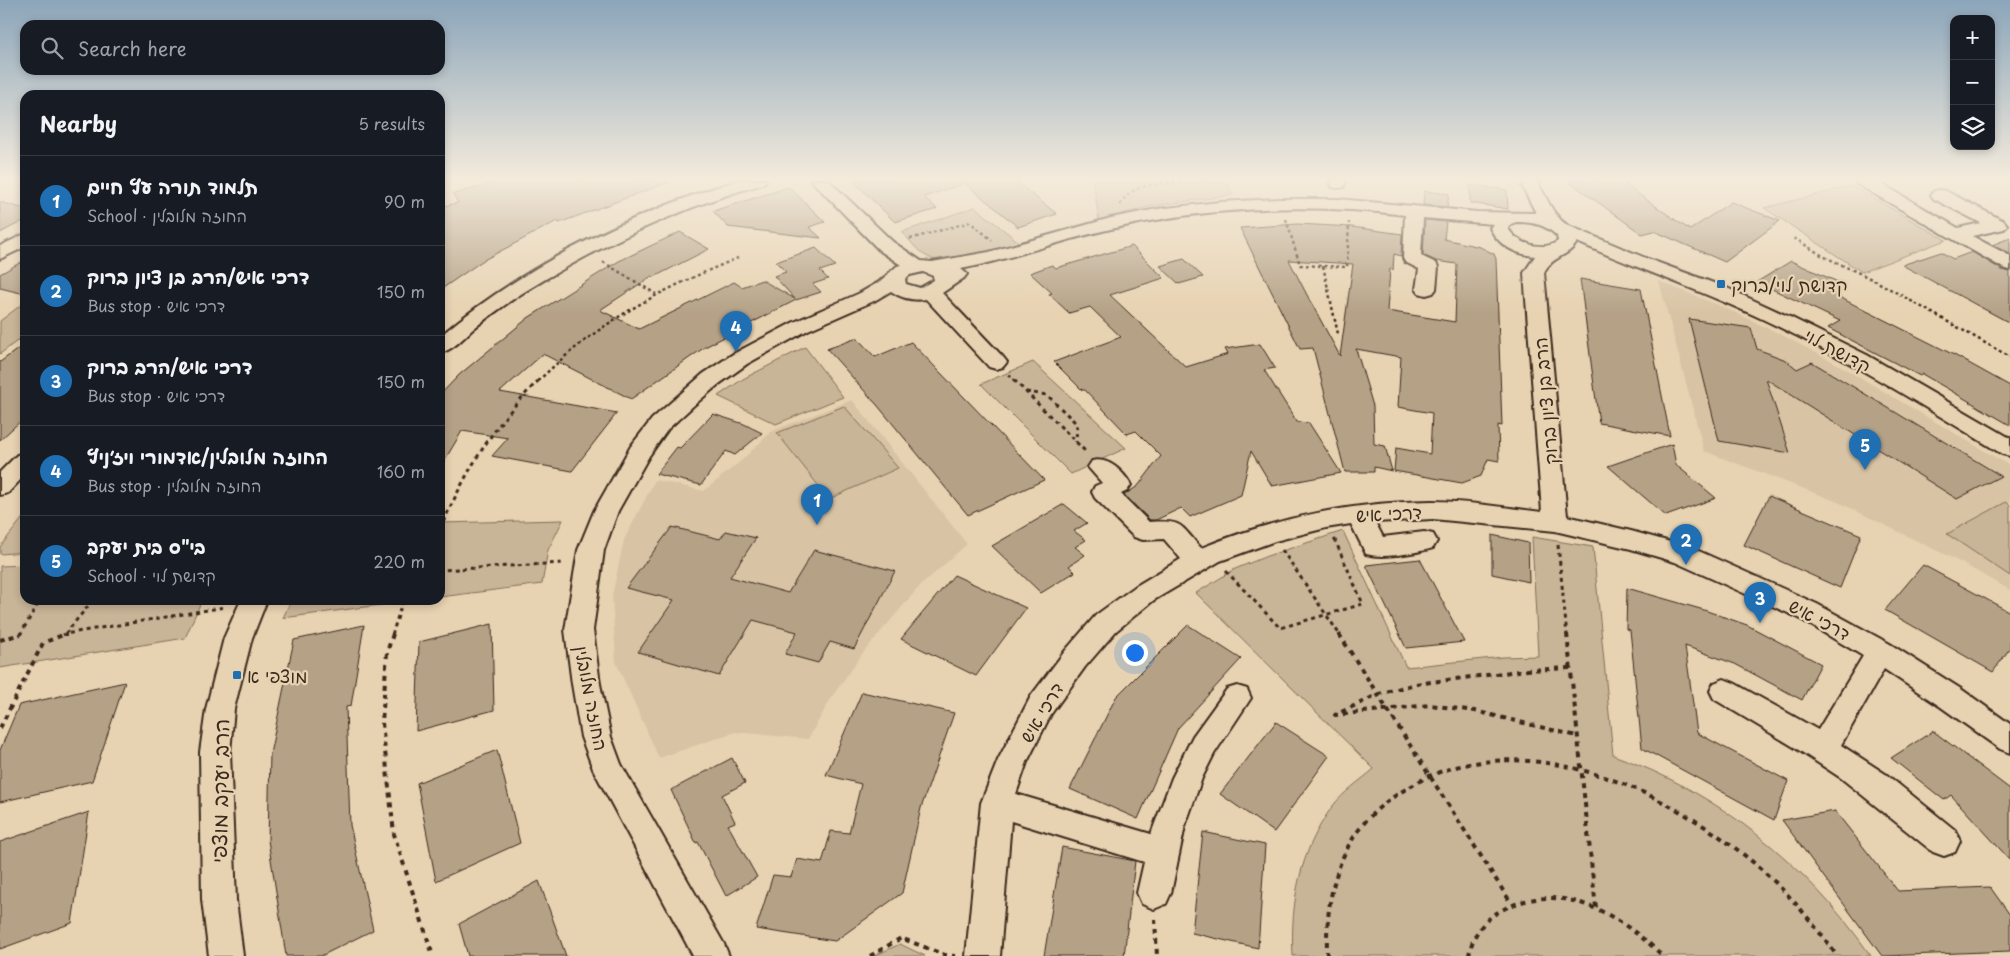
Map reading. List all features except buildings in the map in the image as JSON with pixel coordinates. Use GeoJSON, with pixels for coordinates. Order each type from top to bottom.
{"type":"FeatureCollection","features":[{"type":"Feature","properties":{"kind":"street"},"geometry":{"type":"LineString","coordinates":[[445,343],[480,315],[554,265],[640,225]]}},
{"type":"Feature","properties":{"kind":"street"},"geometry":{"type":"LineString","coordinates":[[864,225],[886,246],[931,277],[996,362]]}},
{"type":"Feature","properties":{"kind":"street"},"geometry":{"type":"LineString","coordinates":[[900,281],[931,277],[1108,225]]}},
{"type":"Feature","properties":{"kind":"street"},"geometry":{"type":"LineString","coordinates":[[1419,225],[1412,258],[1429,267],[1426,289]]}},
{"type":"Feature","properties":{"kind":"street"},"geometry":{"type":"LineString","coordinates":[[1472,225],[1508,241]]}},
{"type":"Feature","properties":{"kind":"street"},"geometry":{"type":"LineString","coordinates":[[1500,225],[1500,233],[1508,241]]}},
{"type":"Feature","properties":{"kind":"street","name":"קדושת לוי"},"geometry":{"type":"LineString","coordinates":[[1551,225],[1590,243],[1720,292],[1802,330],[1860,360],[2010,448]]}},
{"type":"Feature","properties":{"kind":"street"},"geometry":{"type":"LineString","coordinates":[[1940,225],[2010,264]]}},
{"type":"Feature","properties":{"kind":"street"},"geometry":{"type":"LineString","coordinates":[[1956,234],[1997,225]]}},
{"type":"Feature","properties":{"kind":"street"},"geometry":{"type":"LineString","coordinates":[[1557,226],[1568,239],[1565,246],[1558,250]]}},
{"type":"Feature","properties":{"kind":"street","name":"קדושת לוי"},"geometry":{"type":"LineString","coordinates":[[1508,241],[1534,251],[1593,252],[1658,269]]}},
{"type":"Feature","properties":{"kind":"street","name":"הרב בן ציון ברוק"},"geometry":{"type":"LineString","coordinates":[[1508,241],[1526,256],[1534,279]]}},
{"type":"Feature","properties":{"kind":"street"},"geometry":{"type":"LineString","coordinates":[[0,253],[20,243]]}},
{"type":"Feature","properties":{"kind":"street"},"geometry":{"type":"LineString","coordinates":[[886,246],[900,281],[918,294],[931,277]]}},
{"type":"Feature","properties":{"kind":"street","name":"הרב בן ציון ברוק"},"geometry":{"type":"LineString","coordinates":[[1555,522],[1534,272],[1537,264],[1543,258],[1558,250]]}},
{"type":"Feature","properties":{"kind":"street","name":"החוזה מלובלין"},"geometry":{"type":"LineString","coordinates":[[712,956],[608,770],[596,737],[586,684],[579,630],[591,550],[606,510],[640,452],[660,424],[711,379],[740,359],[801,326],[900,281]]}},
{"type":"Feature","properties":{"kind":"street"},"geometry":{"type":"LineString","coordinates":[[0,487],[20,466]]}},
{"type":"Feature","properties":{"kind":"street"},"geometry":{"type":"LineString","coordinates":[[1100,466],[1119,484],[1104,492],[1143,531],[1170,530],[1205,558]]}},
{"type":"Feature","properties":{"kind":"street","name":"דרכי איש"},"geometry":{"type":"LineString","coordinates":[[983,956],[997,803],[1013,760],[1041,705],[1075,659],[1106,623],[1145,592],[1205,558],[1270,533],[1326,518],[1359,514],[1433,510],[1555,522],[1683,555],[1808,611],[1880,652],[1951,698],[2010,740]]}},
{"type":"Feature","properties":{"kind":"street"},"geometry":{"type":"LineString","coordinates":[[1359,514],[1375,547],[1424,541]]}},
{"type":"Feature","properties":{"kind":"street","name":"הרב יעקב מוצפי"},"geometry":{"type":"LineString","coordinates":[[226,956],[218,900],[215,752],[220,709],[238,638],[252,605]]}},
{"type":"Feature","properties":{"kind":"street"},"geometry":{"type":"LineString","coordinates":[[1823,749],[1880,652]]}},
{"type":"Feature","properties":{"kind":"street"},"geometry":{"type":"LineString","coordinates":[[1724,691],[1823,749],[1904,807],[1944,841]]}},
{"type":"Feature","properties":{"kind":"street"},"geometry":{"type":"LineString","coordinates":[[1154,893],[1161,852],[1176,804],[1195,760],[1236,698]]}},
{"type":"Feature","properties":{"kind":"street"},"geometry":{"type":"LineString","coordinates":[[997,803],[1161,852]]}},
{"type":"Feature","properties":{"kind":"path"},"geometry":{"type":"LineString","coordinates":[[886,246],[961,225]]}},
{"type":"Feature","properties":{"kind":"path"},"geometry":{"type":"LineString","coordinates":[[972,225],[1000,255]]}},
{"type":"Feature","properties":{"kind":"path"},"geometry":{"type":"LineString","coordinates":[[1287,225],[1300,265],[1347,267],[1349,225]]}},
{"type":"Feature","properties":{"kind":"path"},"geometry":{"type":"LineString","coordinates":[[1794,238],[1823,256],[1876,282],[2010,357]]}},
{"type":"Feature","properties":{"kind":"path"},"geometry":{"type":"LineString","coordinates":[[583,250],[656,294]]}},
{"type":"Feature","properties":{"kind":"path"},"geometry":{"type":"LineString","coordinates":[[445,518],[464,478],[496,427],[534,385],[568,353],[613,320],[656,294],[738,258]]}},
{"type":"Feature","properties":{"kind":"path"},"geometry":{"type":"LineString","coordinates":[[1323,266],[1338,334]]}},
{"type":"Feature","properties":{"kind":"path"},"geometry":{"type":"LineString","coordinates":[[996,362],[1100,466]]}},
{"type":"Feature","properties":{"kind":"path"},"geometry":{"type":"LineString","coordinates":[[1026,392],[1047,395],[1077,424],[1076,442]]}},
{"type":"Feature","properties":{"kind":"path"},"geometry":{"type":"LineString","coordinates":[[1205,558],[1280,628],[1363,604],[1326,518]]}},
{"type":"Feature","properties":{"kind":"path"},"geometry":{"type":"LineString","coordinates":[[1555,522],[1596,908]]}},
{"type":"Feature","properties":{"kind":"path"},"geometry":{"type":"LineString","coordinates":[[1270,533],[1328,615],[1511,903]]}},
{"type":"Feature","properties":{"kind":"path"},"geometry":{"type":"LineString","coordinates":[[445,570],[589,562]]}},
{"type":"Feature","properties":{"kind":"path"},"geometry":{"type":"LineString","coordinates":[[0,640],[20,635],[37,605]]}},
{"type":"Feature","properties":{"kind":"path"},"geometry":{"type":"LineString","coordinates":[[64,634],[89,605]]}},
{"type":"Feature","properties":{"kind":"path"},"geometry":{"type":"LineString","coordinates":[[0,728],[43,643],[64,634],[231,605]]}},
{"type":"Feature","properties":{"kind":"path"},"geometry":{"type":"LineString","coordinates":[[401,605],[387,652],[382,723],[394,834],[433,956]]}},
{"type":"Feature","properties":{"kind":"path"},"geometry":{"type":"LineString","coordinates":[[1570,668],[1526,670],[1415,684],[1379,694],[1335,715],[1430,705],[1475,711],[1577,736]]}},
{"type":"Feature","properties":{"kind":"path"},"geometry":{"type":"LineString","coordinates":[[1327,956],[1325,931],[1332,886],[1342,856],[1360,826],[1382,802],[1410,783],[1440,770],[1476,762],[1511,760],[1550,763],[1580,770],[1626,784],[1673,806],[1714,832],[1754,863],[1786,893],[1837,956]]}},
{"type":"Feature","properties":{"kind":"path"},"geometry":{"type":"LineString","coordinates":[[1154,893],[1156,956]]}},
{"type":"Feature","properties":{"kind":"path"},"geometry":{"type":"LineString","coordinates":[[1469,956],[1470,947],[1486,920],[1511,903],[1530,898],[1551,897],[1573,900],[1596,908],[1623,922],[1648,940],[1663,956]]}},
{"type":"Feature","properties":{"kind":"path"},"geometry":{"type":"LineString","coordinates":[[870,956],[901,938],[945,955],[961,956]]}},
{"type":"Feature","properties":{"kind":"shaded area"},"geometry":{"type":"Polygon","coordinates":[[[924,225],[997,225],[1020,243],[973,258],[948,262],[926,256],[902,232],[924,225]]]}},
{"type":"Feature","properties":{"kind":"shaded area"},"geometry":{"type":"Polygon","coordinates":[[[1789,225],[1919,225],[1946,240],[1862,272],[1789,225]]]}},
{"type":"Feature","properties":{"kind":"shaded area"},"geometry":{"type":"Polygon","coordinates":[[[1659,281],[1723,307],[1839,365],[2010,466],[2010,590],[1960,562],[1836,501],[1704,451],[1659,281]]]}},
{"type":"Feature","properties":{"kind":"shaded area"},"geometry":{"type":"Polygon","coordinates":[[[20,306],[20,339],[0,354],[0,321],[20,306]]]}},
{"type":"Feature","properties":{"kind":"shaded area"},"geometry":{"type":"Polygon","coordinates":[[[805,347],[843,397],[776,424],[718,396],[743,379],[805,347]]]}},
{"type":"Feature","properties":{"kind":"shaded area"},"geometry":{"type":"Polygon","coordinates":[[[1033,362],[1126,448],[1071,474],[981,384],[1033,362]]]}},
{"type":"Feature","properties":{"kind":"shaded area"},"geometry":{"type":"Polygon","coordinates":[[[852,400],[967,544],[918,588],[862,654],[831,698],[808,739],[735,732],[659,758],[616,662],[612,596],[624,540],[655,480],[704,491],[742,460],[772,431],[852,400]]]}},
{"type":"Feature","properties":{"kind":"shaded area"},"geometry":{"type":"Polygon","coordinates":[[[844,406],[898,468],[829,499],[777,433],[844,406]]]}},
{"type":"Feature","properties":{"kind":"shaded area"},"geometry":{"type":"Polygon","coordinates":[[[2006,502],[2010,505],[2010,576],[1947,534],[2006,502]]]}},
{"type":"Feature","properties":{"kind":"shaded area"},"geometry":{"type":"Polygon","coordinates":[[[563,520],[548,550],[542,584],[445,596],[445,523],[563,520]]]}},
{"type":"Feature","properties":{"kind":"shaded area"},"geometry":{"type":"Polygon","coordinates":[[[20,521],[20,552],[0,554],[0,547],[20,521]]]}},
{"type":"Feature","properties":{"kind":"shaded area"},"geometry":{"type":"Polygon","coordinates":[[[1343,531],[1406,667],[1503,657],[1538,656],[1532,537],[1593,547],[1613,755],[1651,770],[1688,789],[1724,810],[1757,835],[1819,891],[1871,956],[1293,956],[1293,917],[1299,878],[1312,841],[1336,802],[1374,769],[1196,593],[1235,569],[1267,556],[1343,531]]]}},
{"type":"Feature","properties":{"kind":"shaded area"},"geometry":{"type":"Polygon","coordinates":[[[20,565],[20,605],[200,605],[185,638],[0,668],[0,566],[20,565]]]}},
{"type":"Feature","properties":{"kind":"shaded area"},"geometry":{"type":"Polygon","coordinates":[[[289,605],[380,605],[283,618],[289,605]]]}},
{"type":"Feature","properties":{"kind":"shaded area"},"geometry":{"type":"Polygon","coordinates":[[[900,944],[925,956],[874,956],[900,944]]]}},
{"type":"Feature","properties":{"kind":"place","name":"קדושת לוי/ברוק"},"geometry":{"type":"Point","coordinates":[1721,284]}},
{"type":"Feature","properties":{"kind":"place","name":"החוזה מלובלין/אדמורי ויז׳ניץ"},"geometry":{"type":"Point","coordinates":[736,352]}},
{"type":"Feature","properties":{"kind":"place","name":"בי\"ס בית יעקב"},"geometry":{"type":"Point","coordinates":[1865,470]}},
{"type":"Feature","properties":{"kind":"place","name":"תלמוד תורה עץ חיים"},"geometry":{"type":"Point","coordinates":[817,525]}},
{"type":"Feature","properties":{"kind":"place","name":"דרכי איש/הרב בן ציון ברוק"},"geometry":{"type":"Point","coordinates":[1686,565]}},
{"type":"Feature","properties":{"kind":"place","name":"דרכי איש/הרב ברוק"},"geometry":{"type":"Point","coordinates":[1760,623]}},
{"type":"Feature","properties":{"kind":"place","name":"מוצפי א"},"geometry":{"type":"Point","coordinates":[237,675]}}]}
